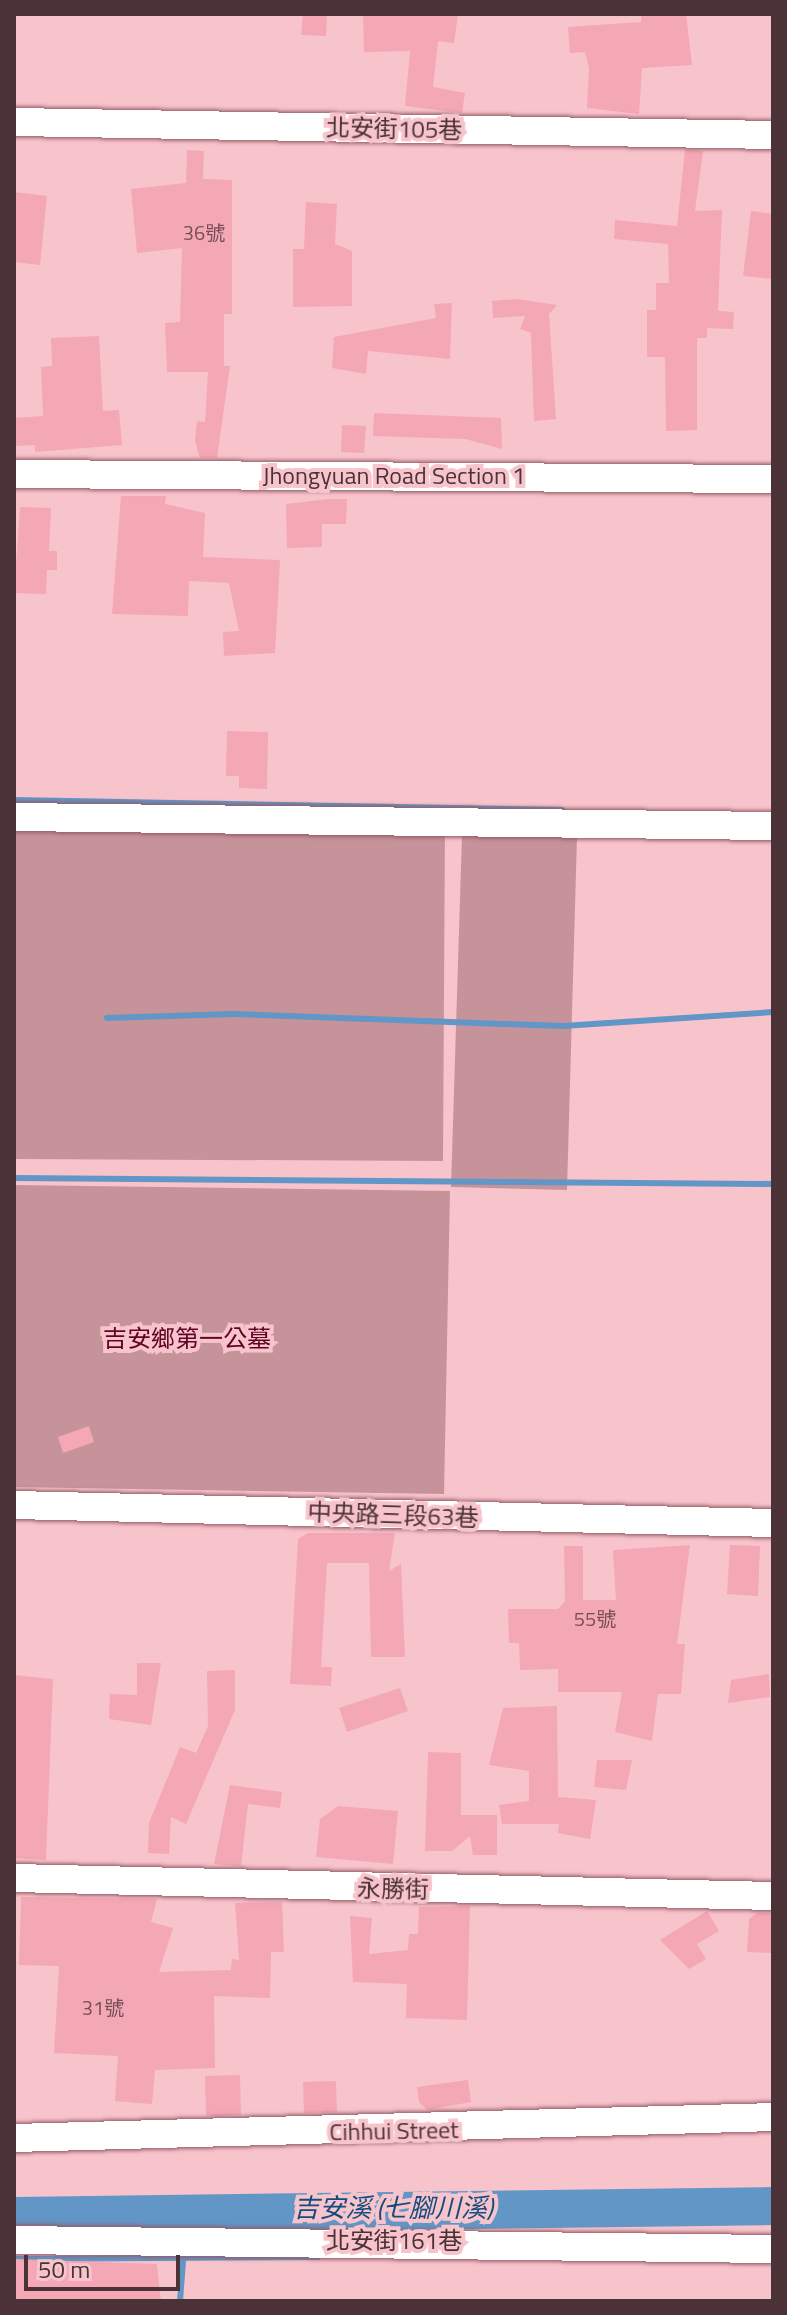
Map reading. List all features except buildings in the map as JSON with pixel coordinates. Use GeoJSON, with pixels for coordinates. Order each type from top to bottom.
{"type":"FeatureCollection","features":[{"type":"Feature","properties":{"kind":"street","name":"北安街105巷"},"geometry":{"type":"LineString","coordinates":[[14,122],[773,135]]}},
{"type":"Feature","properties":{"kind":"street","name":"Jhongyuan Road Section 1"},"geometry":{"type":"LineString","coordinates":[[14,474],[773,479]]}},
{"type":"Feature","properties":{"kind":"street"},"geometry":{"type":"LineString","coordinates":[[14,817],[773,826]]}},
{"type":"Feature","properties":{"kind":"street","name":"中央路三段63巷"},"geometry":{"type":"LineString","coordinates":[[14,1505],[773,1523]]}},
{"type":"Feature","properties":{"kind":"street","name":"永勝街"},"geometry":{"type":"LineString","coordinates":[[14,1878],[773,1896]]}},
{"type":"Feature","properties":{"kind":"street","name":"Cihhui Street"},"geometry":{"type":"LineString","coordinates":[[14,2138],[773,2117]]}},
{"type":"Feature","properties":{"kind":"street","name":"北安街161巷"},"geometry":{"type":"LineString","coordinates":[[14,2240],[773,2249]]}},
{"type":"Feature","properties":{"kind":"green space"},"geometry":{"type":"Polygon","coordinates":[[[14,822],[445,823],[443,1161],[14,1159],[14,822]]]}},
{"type":"Feature","properties":{"kind":"green space"},"geometry":{"type":"Polygon","coordinates":[[[462,834],[577,837],[567,1190],[451,1187],[462,834]]]}},
{"type":"Feature","properties":{"kind":"green space","name":"吉安鄉第一公墓"},"geometry":{"type":"Polygon","coordinates":[[[14,1185],[450,1191],[444,1494],[14,1487],[14,1185]]]}},
{"type":"Feature","properties":{"kind":"waterway"},"geometry":{"type":"LineString","coordinates":[[14,800],[562,810]]}},
{"type":"Feature","properties":{"kind":"waterway"},"geometry":{"type":"LineString","coordinates":[[107,1018],[233,1014],[563,1026],[773,1012]]}},
{"type":"Feature","properties":{"kind":"waterway"},"geometry":{"type":"LineString","coordinates":[[14,1178],[773,1184]]}},
{"type":"Feature","properties":{"kind":"waterway","name":"吉安溪 (七腳川溪)"},"geometry":{"type":"LineString","coordinates":[[14,2216],[773,2206]]}},
{"type":"Feature","properties":{"kind":"waterway"},"geometry":{"type":"LineString","coordinates":[[14,2259],[318,2257]]}},
{"type":"Feature","properties":{"kind":"waterway"},"geometry":{"type":"LineString","coordinates":[[180,2301],[183,2261]]}}]}
